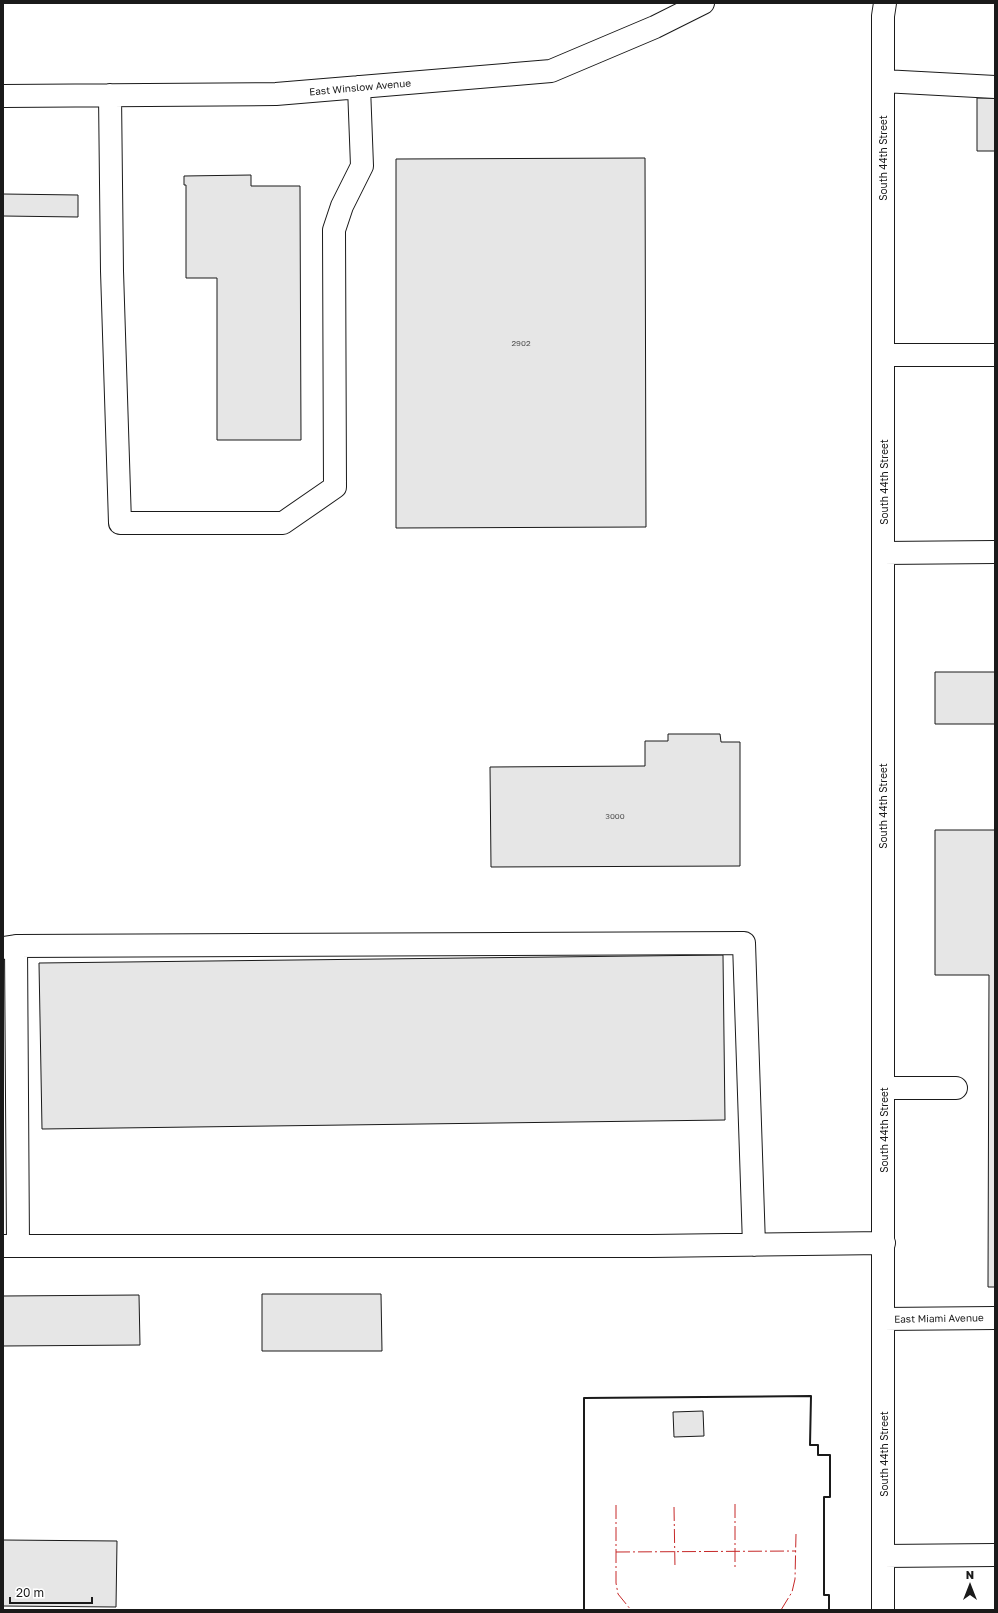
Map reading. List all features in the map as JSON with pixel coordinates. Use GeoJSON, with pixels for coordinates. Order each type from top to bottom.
{"type":"FeatureCollection","features":[{"type":"Feature","properties":{"kind":"street","name":"East Winslow Avenue"},"geometry":{"type":"LineString","coordinates":[[3,96],[276,94],[551,71],[655,27],[703,3]]}},
{"type":"Feature","properties":{"kind":"street","name":"South 44th Street"},"geometry":{"type":"LineString","coordinates":[[883,1610],[883,16],[885,3]]}},
{"type":"Feature","properties":{"kind":"street"},"geometry":{"type":"LineString","coordinates":[[883,81],[995,87]]}},
{"type":"Feature","properties":{"kind":"street"},"geometry":{"type":"LineString","coordinates":[[110,95],[112,271],[120,523],[283,523],[336,487],[334,230],[342,206],[362,166],[359,87]]}},
{"type":"Feature","properties":{"kind":"street"},"geometry":{"type":"LineString","coordinates":[[883,355],[995,355]]}},
{"type":"Feature","properties":{"kind":"street"},"geometry":{"type":"LineString","coordinates":[[883,553],[995,552]]}},
{"type":"Feature","properties":{"kind":"street"},"geometry":{"type":"LineString","coordinates":[[754,1245],[744,943],[10,947],[10,1246],[651,1246],[754,1245],[884,1243]]}},
{"type":"Feature","properties":{"kind":"street"},"geometry":{"type":"LineString","coordinates":[[884,1088],[956,1088]]}},
{"type":"Feature","properties":{"kind":"street","name":"East Miami Avenue"},"geometry":{"type":"LineString","coordinates":[[883,1319],[995,1318]]}},
{"type":"Feature","properties":{"kind":"street"},"geometry":{"type":"LineString","coordinates":[[883,1556],[995,1555]]}},
{"type":"Feature","properties":{"kind":"building"},"geometry":{"type":"Polygon","coordinates":[[[977,98],[995,98],[995,151],[977,151],[977,98]]]}},
{"type":"Feature","properties":{"kind":"building"},"geometry":{"type":"Polygon","coordinates":[[[645,158],[646,527],[396,528],[396,159],[645,158]]]}},
{"type":"Feature","properties":{"kind":"building"},"geometry":{"type":"Polygon","coordinates":[[[251,175],[251,186],[300,186],[301,440],[217,440],[217,278],[186,278],[186,185],[184,185],[184,176],[251,175]]]}},
{"type":"Feature","properties":{"kind":"building"},"geometry":{"type":"Polygon","coordinates":[[[3,194],[78,195],[78,217],[3,216],[3,194]]]}},
{"type":"Feature","properties":{"kind":"building"},"geometry":{"type":"Polygon","coordinates":[[[935,672],[995,672],[995,724],[935,724],[935,672]]]}},
{"type":"Feature","properties":{"kind":"building"},"geometry":{"type":"Polygon","coordinates":[[[668,734],[720,734],[721,742],[740,742],[740,866],[491,867],[490,767],[645,766],[645,741],[668,741],[668,734]]]}},
{"type":"Feature","properties":{"kind":"building"},"geometry":{"type":"Polygon","coordinates":[[[935,830],[995,830],[995,1287],[988,1287],[989,975],[935,975],[935,830]]]}},
{"type":"Feature","properties":{"kind":"building"},"geometry":{"type":"Polygon","coordinates":[[[723,955],[725,1120],[42,1129],[39,963],[723,955]]]}},
{"type":"Feature","properties":{"kind":"building"},"geometry":{"type":"Polygon","coordinates":[[[262,1294],[381,1294],[382,1351],[262,1351],[262,1294]]]}},
{"type":"Feature","properties":{"kind":"building"},"geometry":{"type":"Polygon","coordinates":[[[139,1295],[140,1345],[3,1346],[3,1296],[139,1295]]]}},
{"type":"Feature","properties":{"kind":"building"},"geometry":{"type":"Polygon","coordinates":[[[703,1411],[704,1436],[674,1437],[673,1412],[703,1411]]]}},
{"type":"Feature","properties":{"kind":"building"},"geometry":{"type":"Polygon","coordinates":[[[3,1540],[117,1541],[116,1607],[3,1606],[3,1540]]]}},
{"type":"Feature","properties":{"kind":"wall"},"geometry":{"type":"LineString","coordinates":[[584,1610],[584,1398],[811,1396],[810,1445],[818,1445],[818,1455],[830,1455],[830,1497],[824,1497],[824,1595],[829,1595],[829,1610]]}},
{"type":"Feature","properties":{"kind":"power"},"geometry":{"type":"LineString","coordinates":[[735,1504],[735,1567]]}},
{"type":"Feature","properties":{"kind":"power"},"geometry":{"type":"LineString","coordinates":[[616,1505],[616,1583],[618,1594],[631,1610]]}},
{"type":"Feature","properties":{"kind":"power"},"geometry":{"type":"LineString","coordinates":[[674,1507],[675,1568]]}},
{"type":"Feature","properties":{"kind":"power"},"geometry":{"type":"LineString","coordinates":[[781,1610],[792,1592],[795,1579],[796,1534]]}},
{"type":"Feature","properties":{"kind":"power"},"geometry":{"type":"LineString","coordinates":[[616,1552],[796,1551]]}}]}
